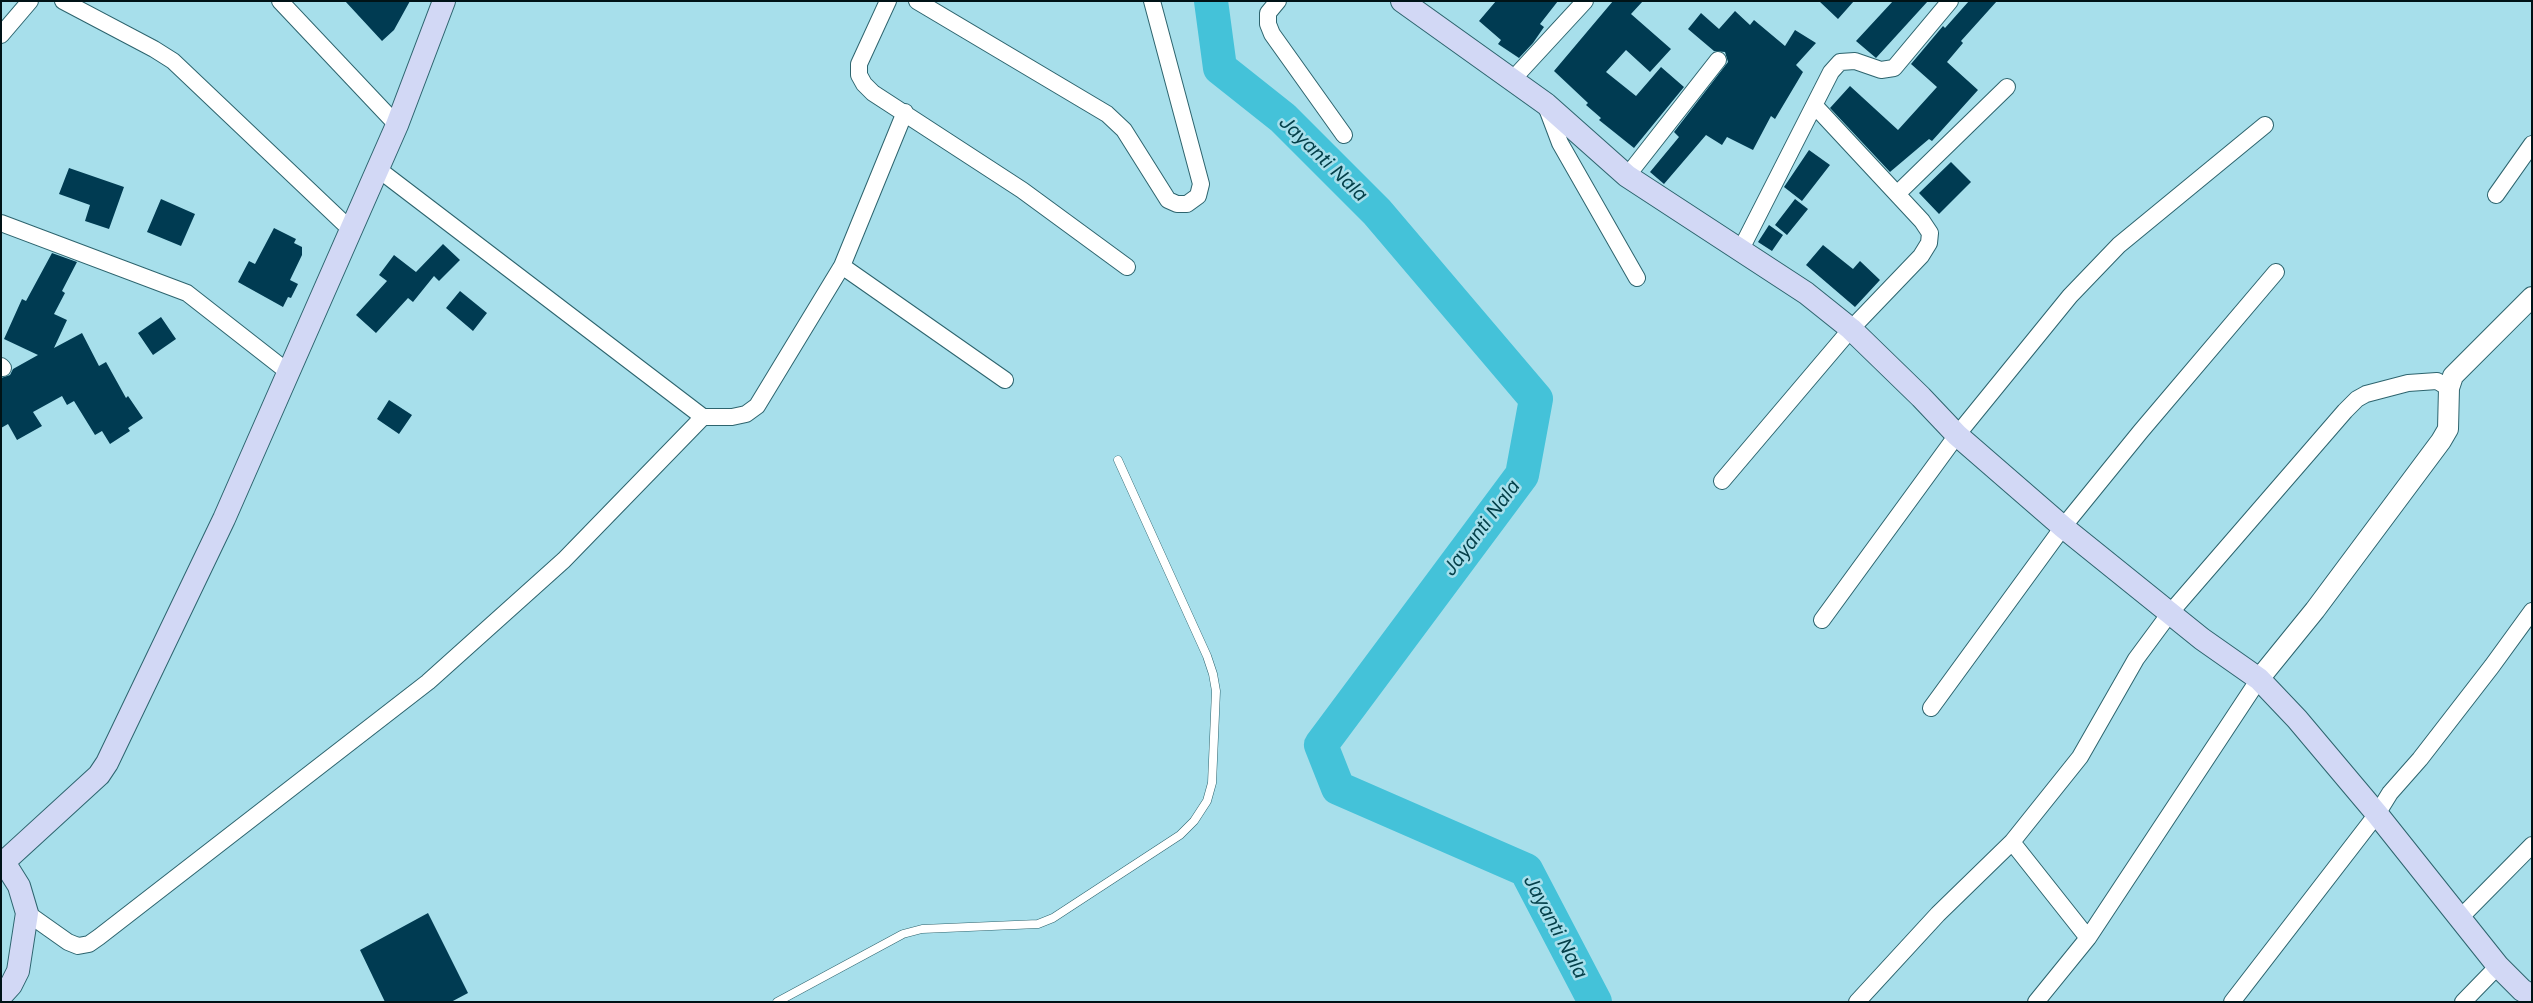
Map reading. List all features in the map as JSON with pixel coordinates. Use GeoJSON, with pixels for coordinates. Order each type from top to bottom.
{"type":"FeatureCollection","features":[{"type":"Feature","properties":{"kind":"main road"},"geometry":{"type":"LineString","coordinates":[[1,996],[11,985],[18,971],[27,913],[19,886],[2,861],[99,775],[107,762],[224,519],[397,125],[444,1]]}},
{"type":"Feature","properties":{"kind":"main road"},"geometry":{"type":"LineString","coordinates":[[1402,1],[1546,104],[1627,176],[1806,293],[1851,329],[1957,435],[2063,527],[2202,639],[2259,679],[2297,719],[2377,814],[2498,966],[2522,990],[2532,996]]}},
{"type":"Feature","properties":{"kind":"street"},"geometry":{"type":"LineString","coordinates":[[1,35],[30,1]]}},
{"type":"Feature","properties":{"kind":"street"},"geometry":{"type":"LineString","coordinates":[[63,1],[173,61],[351,230]]}},
{"type":"Feature","properties":{"kind":"street"},"geometry":{"type":"LineString","coordinates":[[280,1],[397,125]]}},
{"type":"Feature","properties":{"kind":"street"},"geometry":{"type":"LineString","coordinates":[[888,1],[859,64],[859,75],[864,84],[873,93],[905,112],[1022,190],[1127,268]]}},
{"type":"Feature","properties":{"kind":"street"},"geometry":{"type":"LineString","coordinates":[[917,1],[1107,114],[1124,130],[1168,200],[1177,204],[1187,204],[1198,196],[1200,184],[1152,1]]}},
{"type":"Feature","properties":{"kind":"street"},"geometry":{"type":"LineString","coordinates":[[1278,1],[1268,13],[1268,24],[1272,34],[1344,135]]}},
{"type":"Feature","properties":{"kind":"street"},"geometry":{"type":"LineString","coordinates":[[1513,79],[1585,1]]}},
{"type":"Feature","properties":{"kind":"street"},"geometry":{"type":"LineString","coordinates":[[1740,251],[1831,72],[1840,62],[1855,61],[1881,70],[1894,68],[1950,1]]}},
{"type":"Feature","properties":{"kind":"street"},"geometry":{"type":"LineString","coordinates":[[1627,176],[1718,60]]}},
{"type":"Feature","properties":{"kind":"street"},"geometry":{"type":"LineString","coordinates":[[1897,194],[2007,87]]}},
{"type":"Feature","properties":{"kind":"street"},"geometry":{"type":"LineString","coordinates":[[1546,104],[1560,143],[1637,278]]}},
{"type":"Feature","properties":{"kind":"street"},"geometry":{"type":"LineString","coordinates":[[1722,481],[1851,329],[1921,256],[1929,243],[1930,233],[1897,194],[1815,106]]}},
{"type":"Feature","properties":{"kind":"street"},"geometry":{"type":"LineString","coordinates":[[378,168],[703,417],[732,417],[746,414],[757,406],[842,266],[905,112]]}},
{"type":"Feature","properties":{"kind":"street"},"geometry":{"type":"LineString","coordinates":[[1822,620],[1957,435],[2070,296],[2119,245],[2265,125]]}},
{"type":"Feature","properties":{"kind":"street"},"geometry":{"type":"LineString","coordinates":[[2496,195],[2532,144]]}},
{"type":"Feature","properties":{"kind":"street"},"geometry":{"type":"LineString","coordinates":[[1,222],[187,293],[288,372]]}},
{"type":"Feature","properties":{"kind":"street"},"geometry":{"type":"LineString","coordinates":[[842,266],[1005,380]]}},
{"type":"Feature","properties":{"kind":"street"},"geometry":{"type":"LineString","coordinates":[[1932,708],[2063,527],[2140,431],[2276,272]]}},
{"type":"Feature","properties":{"kind":"street"},"geometry":{"type":"LineString","coordinates":[[2036,1002],[2088,938],[2259,679],[2315,610],[2441,441],[2448,430],[2451,382],[2492,336],[2532,297]]}},
{"type":"Feature","properties":{"kind":"street"},"geometry":{"type":"LineString","coordinates":[[1857,1002],[1938,914],[2012,842],[2080,757],[2136,659],[2170,613],[2357,400],[2374,391],[2408,382],[2451,382]]}},
{"type":"Feature","properties":{"kind":"street"},"geometry":{"type":"LineString","coordinates":[[27,913],[68,942],[78,946],[89,944],[99,937],[428,682],[564,560],[703,417]]}},
{"type":"Feature","properties":{"kind":"street"},"geometry":{"type":"LineString","coordinates":[[2232,1002],[2377,814],[2390,793],[2480,681],[2532,611]]}},
{"type":"Feature","properties":{"kind":"street"},"geometry":{"type":"LineString","coordinates":[[2012,842],[2088,938]]}},
{"type":"Feature","properties":{"kind":"street"},"geometry":{"type":"LineString","coordinates":[[2460,918],[2532,845]]}},
{"type":"Feature","properties":{"kind":"street"},"geometry":{"type":"LineString","coordinates":[[2462,1002],[2498,966]]}},
{"type":"Feature","properties":{"kind":"lane"},"geometry":{"type":"LineString","coordinates":[[777,1002],[903,934],[922,929],[1038,924],[1053,918],[1180,835],[1194,821],[1207,801],[1212,783],[1216,691],[1213,674],[1207,656],[1118,460]]}},
{"type":"Feature","properties":{"kind":"building"},"geometry":{"type":"Polygon","coordinates":[[[345,1],[410,1],[394,30],[382,41],[345,1]]]}},
{"type":"Feature","properties":{"kind":"building"},"geometry":{"type":"Polygon","coordinates":[[[1496,1],[1558,1],[1540,24],[1544,27],[1519,58],[1498,44],[1501,40],[1479,21],[1496,1]]]}},
{"type":"Feature","properties":{"kind":"building"},"geometry":{"type":"Polygon","coordinates":[[[1613,1],[1643,1],[1631,14],[1671,49],[1650,72],[1626,50],[1606,72],[1636,96],[1661,67],[1684,87],[1634,148],[1599,120],[1601,118],[1586,105],[1588,103],[1554,71],[1613,1]]]}},
{"type":"Feature","properties":{"kind":"building"},"geometry":{"type":"Polygon","coordinates":[[[1819,1],[1854,1],[1838,19],[1819,1]]]}},
{"type":"Feature","properties":{"kind":"building"},"geometry":{"type":"Polygon","coordinates":[[[1893,1],[1928,1],[1876,58],[1856,41],[1893,1]]]}},
{"type":"Feature","properties":{"kind":"building"},"geometry":{"type":"Polygon","coordinates":[[[1969,1],[1997,1],[1961,41],[1963,43],[1947,62],[1978,90],[1932,141],[1929,139],[1890,172],[1830,108],[1850,86],[1898,130],[1937,87],[1911,64],[1943,26],[1945,28],[1969,1]]]}},
{"type":"Feature","properties":{"kind":"building"},"geometry":{"type":"Polygon","coordinates":[[[1735,11],[1750,25],[1754,20],[1785,46],[1795,30],[1816,43],[1796,65],[1803,72],[1775,119],[1771,116],[1753,150],[1727,137],[1722,145],[1706,135],[1664,184],[1650,172],[1679,137],[1674,132],[1728,62],[1725,52],[1714,51],[1688,29],[1701,13],[1719,29],[1735,11]]]}},
{"type":"Feature","properties":{"kind":"building"},"geometry":{"type":"Polygon","coordinates":[[[1809,150],[1830,165],[1802,201],[1784,187],[1809,150]]]}},
{"type":"Feature","properties":{"kind":"building"},"geometry":{"type":"Polygon","coordinates":[[[1951,162],[1971,182],[1939,214],[1919,193],[1951,162]]]}},
{"type":"Feature","properties":{"kind":"building"},"geometry":{"type":"Polygon","coordinates":[[[69,168],[124,187],[109,229],[85,221],[90,205],[59,194],[69,168]]]}},
{"type":"Feature","properties":{"kind":"building"},"geometry":{"type":"Polygon","coordinates":[[[161,199],[195,214],[181,246],[147,232],[161,199]]]}},
{"type":"Feature","properties":{"kind":"building"},"geometry":{"type":"Polygon","coordinates":[[[1795,199],[1808,209],[1787,235],[1775,225],[1795,199]]]}},
{"type":"Feature","properties":{"kind":"building"},"geometry":{"type":"Polygon","coordinates":[[[1769,225],[1783,235],[1772,251],[1758,242],[1769,225]]]}},
{"type":"Feature","properties":{"kind":"building"},"geometry":{"type":"Polygon","coordinates":[[[274,228],[296,239],[294,243],[302,247],[302,255],[290,280],[298,284],[291,298],[288,297],[283,307],[238,282],[249,261],[255,264],[274,228]]]}},
{"type":"Feature","properties":{"kind":"building"},"geometry":{"type":"Polygon","coordinates":[[[443,244],[460,260],[439,281],[434,276],[413,302],[408,298],[376,333],[356,315],[387,281],[379,275],[394,255],[416,272],[443,244]]]}},
{"type":"Feature","properties":{"kind":"building"},"geometry":{"type":"Polygon","coordinates":[[[1823,245],[1853,269],[1860,261],[1880,280],[1855,307],[1806,265],[1823,245]]]}},
{"type":"Feature","properties":{"kind":"building"},"geometry":{"type":"Polygon","coordinates":[[[52,253],[77,262],[62,291],[65,293],[54,314],[67,320],[54,348],[82,333],[99,366],[106,362],[126,398],[128,396],[143,418],[128,428],[130,431],[110,444],[102,431],[95,435],[74,401],[67,405],[62,396],[33,412],[42,426],[17,440],[8,424],[1,428],[1,378],[10,375],[13,369],[38,355],[4,339],[22,299],[26,301],[52,253]]]}},
{"type":"Feature","properties":{"kind":"building"},"geometry":{"type":"Polygon","coordinates":[[[460,291],[487,313],[473,331],[446,308],[460,291]]]}},
{"type":"Feature","properties":{"kind":"building"},"geometry":{"type":"Polygon","coordinates":[[[161,317],[176,339],[153,355],[138,333],[161,317]]]}},
{"type":"Feature","properties":{"kind":"building"},"geometry":{"type":"Polygon","coordinates":[[[389,400],[412,415],[399,434],[377,419],[389,400]]]}},
{"type":"Feature","properties":{"kind":"building"},"geometry":{"type":"Polygon","coordinates":[[[428,913],[468,993],[451,1002],[385,1002],[360,950],[428,913]]]}},
{"type":"Feature","properties":{"kind":"waterway","name":"Jayanti Nala"},"geometry":{"type":"LineString","coordinates":[[1211,1],[1220,68],[1283,118],[1377,212],[1536,399],[1522,475],[1321,745],[1338,788],[1526,870],[1595,1002]]}}]}
